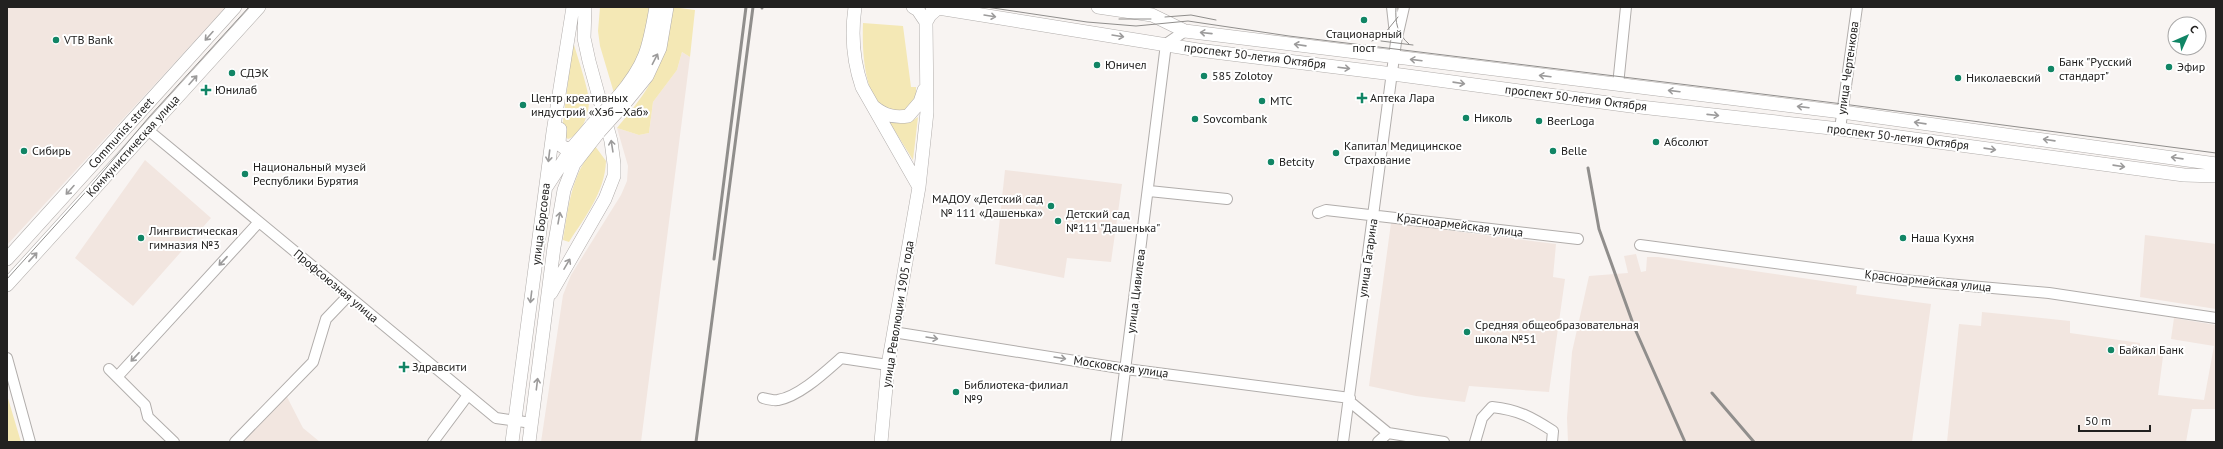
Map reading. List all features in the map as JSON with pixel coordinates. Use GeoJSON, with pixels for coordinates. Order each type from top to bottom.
{"type":"FeatureCollection","features":[{"type":"Feature","properties":{"kind":"main road","name":"Communist street"},"geometry":{"type":"LineString","coordinates":[[7,260],[235,7]]}},
{"type":"Feature","properties":{"kind":"main road","name":"Коммунистическая улица"},"geometry":{"type":"LineString","coordinates":[[7,285],[259,7]]}},
{"type":"Feature","properties":{"kind":"main road","name":"улица Борсоева"},"geometry":{"type":"LineString","coordinates":[[512,442],[545,189],[563,62],[573,7]]}},
{"type":"Feature","properties":{"kind":"main road"},"geometry":{"type":"LineString","coordinates":[[572,148],[562,147],[558,141],[573,41],[584,7]]}},
{"type":"Feature","properties":{"kind":"main road"},"geometry":{"type":"LineString","coordinates":[[548,298],[605,199],[614,176],[611,140],[584,38],[584,7]]}},
{"type":"Feature","properties":{"kind":"main road"},"geometry":{"type":"LineString","coordinates":[[622,100],[649,49],[656,7]]}},
{"type":"Feature","properties":{"kind":"main road"},"geometry":{"type":"LineString","coordinates":[[545,189],[572,148],[596,129],[622,100],[647,76],[660,48],[667,7]]}},
{"type":"Feature","properties":{"kind":"main road"},"geometry":{"type":"LineString","coordinates":[[855,7],[853,20],[853,50],[856,71],[871,105],[919,187]]}},
{"type":"Feature","properties":{"kind":"main road"},"geometry":{"type":"LineString","coordinates":[[913,7],[918,10],[926,22],[935,8]]}},
{"type":"Feature","properties":{"kind":"main road","name":"проспект 50-летия Октября"},"geometry":{"type":"LineString","coordinates":[[1098,7],[1152,15],[1185,31],[1394,58],[1842,112],[2216,164]]}},
{"type":"Feature","properties":{"kind":"main road","name":"проспект 50-летия Октября"},"geometry":{"type":"LineString","coordinates":[[935,8],[1198,50],[1631,106],[1840,129],[2184,175],[2216,176]]}},
{"type":"Feature","properties":{"kind":"main road","name":"улица Революции 1905 года"},"geometry":{"type":"LineString","coordinates":[[881,442],[888,365],[919,187],[927,112],[926,22]]}},
{"type":"Feature","properties":{"kind":"main road","name":"улица Революции 1905 года"},"geometry":{"type":"LineString","coordinates":[[871,105],[888,116],[898,118],[908,116],[920,102],[926,86]]}},
{"type":"Feature","properties":{"kind":"main road","name":"улица Борсоева"},"geometry":{"type":"LineString","coordinates":[[529,442],[554,247],[568,177],[596,129]]}},
{"type":"Feature","properties":{"kind":"street"},"geometry":{"type":"LineString","coordinates":[[1392,7],[1396,42]]}},
{"type":"Feature","properties":{"kind":"street"},"geometry":{"type":"LineString","coordinates":[[1396,42],[1404,7]]}},
{"type":"Feature","properties":{"kind":"street"},"geometry":{"type":"LineString","coordinates":[[1618,84],[1626,7]]}},
{"type":"Feature","properties":{"kind":"street","name":"улица Чертенкова"},"geometry":{"type":"LineString","coordinates":[[1840,129],[1857,7]]}},
{"type":"Feature","properties":{"kind":"street"},"geometry":{"type":"LineString","coordinates":[[1166,44],[1185,31]]}},
{"type":"Feature","properties":{"kind":"street","name":"улица Гагарина"},"geometry":{"type":"LineString","coordinates":[[1344,442],[1396,42]]}},
{"type":"Feature","properties":{"kind":"street","name":"улица Цивилева"},"geometry":{"type":"LineString","coordinates":[[1116,442],[1149,191],[1166,44]]}},
{"type":"Feature","properties":{"kind":"street","name":"Профсоюзная улица"},"geometry":{"type":"LineString","coordinates":[[148,130],[496,418],[532,423]]}},
{"type":"Feature","properties":{"kind":"street"},"geometry":{"type":"LineString","coordinates":[[1149,191],[1227,199]]}},
{"type":"Feature","properties":{"kind":"street","name":"Красноармейская улица"},"geometry":{"type":"LineString","coordinates":[[1318,213],[1326,210],[1578,239]]}},
{"type":"Feature","properties":{"kind":"street"},"geometry":{"type":"LineString","coordinates":[[117,377],[259,222]]}},
{"type":"Feature","properties":{"kind":"street","name":"Красноармейская улица"},"geometry":{"type":"LineString","coordinates":[[1640,245],[1897,279],[2049,293],[2216,318]]}},
{"type":"Feature","properties":{"kind":"street"},"geometry":{"type":"LineString","coordinates":[[234,442],[313,362],[326,319],[348,296]]}},
{"type":"Feature","properties":{"kind":"street","name":"Московская улица"},"geometry":{"type":"LineString","coordinates":[[893,332],[1126,368],[1349,400]]}},
{"type":"Feature","properties":{"kind":"street"},"geometry":{"type":"LineString","coordinates":[[7,358],[30,442]]}},
{"type":"Feature","properties":{"kind":"street"},"geometry":{"type":"LineString","coordinates":[[763,398],[778,400],[800,390],[820,376],[841,358],[888,365]]}},
{"type":"Feature","properties":{"kind":"street"},"geometry":{"type":"LineString","coordinates":[[109,369],[145,405],[148,417],[174,442]]}},
{"type":"Feature","properties":{"kind":"street"},"geometry":{"type":"LineString","coordinates":[[433,442],[468,395]]}},
{"type":"Feature","properties":{"kind":"street"},"geometry":{"type":"LineString","coordinates":[[1349,400],[1388,433],[1444,442]]}},
{"type":"Feature","properties":{"kind":"street"},"geometry":{"type":"LineString","coordinates":[[1475,442],[1482,418],[1492,407],[1513,409],[1528,415],[1553,431],[1552,442]]}},
{"type":"Feature","properties":{"kind":"street"},"geometry":{"type":"LineString","coordinates":[[1378,442],[1388,433]]}},
{"type":"Feature","properties":{"kind":"shaded area"},"geometry":{"type":"Polygon","coordinates":[[[7,7],[226,7],[7,245],[7,7]]]}},
{"type":"Feature","properties":{"kind":"shaded area"},"geometry":{"type":"Polygon","coordinates":[[[600,7],[652,7],[649,29],[634,66],[614,93],[600,46],[598,31],[600,7]]]}},
{"type":"Feature","properties":{"kind":"shaded area"},"geometry":{"type":"Polygon","coordinates":[[[672,7],[695,10],[690,57],[682,52],[677,70],[653,102],[649,133],[639,135],[617,128],[641,98],[656,72],[665,44],[672,7]]]}},
{"type":"Feature","properties":{"kind":"shaded area"},"geometry":{"type":"Polygon","coordinates":[[[863,23],[903,26],[911,87],[916,87],[916,99],[906,111],[892,111],[881,106],[873,95],[865,66],[863,50],[863,23]]]}},
{"type":"Feature","properties":{"kind":"shaded area"},"geometry":{"type":"Polygon","coordinates":[[[573,41],[585,82],[589,103],[581,129],[573,137],[568,139],[564,136],[562,130],[573,41]]]}},
{"type":"Feature","properties":{"kind":"shaded area"},"geometry":{"type":"Polygon","coordinates":[[[682,52],[690,57],[641,442],[541,442],[563,295],[571,275],[621,195],[627,181],[628,166],[617,128],[639,135],[649,133],[653,102],[677,70],[682,52]]]}},
{"type":"Feature","properties":{"kind":"shaded area"},"geometry":{"type":"Polygon","coordinates":[[[918,117],[913,160],[888,120],[896,123],[903,123],[918,117]]]}},
{"type":"Feature","properties":{"kind":"shaded area"},"geometry":{"type":"Polygon","coordinates":[[[595,146],[606,161],[605,172],[593,204],[569,242],[563,240],[569,202],[581,168],[595,146]]]}},
{"type":"Feature","properties":{"kind":"shaded area","name":"Лингвистическая гимназия №3"},"geometry":{"type":"Polygon","coordinates":[[[145,160],[211,218],[133,306],[75,258],[145,160]]]}},
{"type":"Feature","properties":{"kind":"shaded area","name":"Детский сад №111 \"Дашенька\""},"geometry":{"type":"Polygon","coordinates":[[[1005,170],[1122,184],[1111,262],[1067,258],[1064,278],[995,264],[1005,170]]]}},
{"type":"Feature","properties":{"kind":"shaded area","name":"Средняя общеобразовательная школа №51"},"geometry":{"type":"Polygon","coordinates":[[[1391,223],[1556,244],[1553,277],[1565,279],[1549,392],[1469,386],[1465,402],[1416,396],[1369,386],[1391,223]]]}},
{"type":"Feature","properties":{"kind":"shaded area"},"geometry":{"type":"Polygon","coordinates":[[[2145,235],[2216,244],[2216,309],[2140,297],[2145,235]]]}},
{"type":"Feature","properties":{"kind":"shaded area"},"geometry":{"type":"Polygon","coordinates":[[[1636,254],[1641,272],[1646,271],[1647,257],[1658,257],[1857,286],[1856,294],[1931,304],[1912,442],[1568,442],[1567,418],[1572,352],[1589,276],[1628,273],[1624,256],[1636,254]]]}},
{"type":"Feature","properties":{"kind":"shaded area"},"geometry":{"type":"Polygon","coordinates":[[[1982,312],[2070,321],[2070,333],[2140,343],[2140,347],[2164,349],[2158,395],[2204,400],[2214,346],[2171,339],[2174,318],[2216,325],[2216,409],[2192,409],[2186,442],[1947,442],[1959,324],[1981,326],[1982,312]]]}},
{"type":"Feature","properties":{"kind":"shaded area"},"geometry":{"type":"Polygon","coordinates":[[[7,395],[21,442],[7,442],[7,395]]]}},
{"type":"Feature","properties":{"kind":"shaded area"},"geometry":{"type":"Polygon","coordinates":[[[286,395],[303,428],[320,442],[242,442],[286,395]]]}},
{"type":"Feature","properties":{"kind":"tram line"},"geometry":{"type":"LineString","coordinates":[[7,279],[91,186],[149,117],[249,7]]}},
{"type":"Feature","properties":{"kind":"tram line"},"geometry":{"type":"LineString","coordinates":[[986,7],[1087,22],[1136,26],[1188,21],[1289,36],[1843,104],[2216,153]]}},
{"type":"Feature","properties":{"kind":"tram line"},"geometry":{"type":"LineString","coordinates":[[1396,7],[1396,18],[1399,32],[1409,44]]}},
{"type":"Feature","properties":{"kind":"tram line"},"geometry":{"type":"LineString","coordinates":[[1165,17],[1191,15],[1216,20]]}},
{"type":"Feature","properties":{"kind":"tram line"},"geometry":{"type":"LineString","coordinates":[[1372,41],[1385,33],[1398,17]]}},
{"type":"Feature","properties":{"kind":"tram line"},"geometry":{"type":"LineString","coordinates":[[1119,19],[1151,19]]}},
{"type":"Feature","properties":{"kind":"tram line"},"geometry":{"type":"LineString","coordinates":[[1359,39],[1373,36],[1377,32]]}},
{"type":"Feature","properties":{"kind":"tram line"},"geometry":{"type":"LineString","coordinates":[[1381,41],[1413,45]]}},
{"type":"Feature","properties":{"kind":"railway"},"geometry":{"type":"LineString","coordinates":[[714,259],[746,7]]}},
{"type":"Feature","properties":{"kind":"railway"},"geometry":{"type":"LineString","coordinates":[[696,442],[753,7]]}},
{"type":"Feature","properties":{"kind":"railway"},"geometry":{"type":"LineString","coordinates":[[1588,168],[1599,229],[1635,329],[1685,442]]}},
{"type":"Feature","properties":{"kind":"railway"},"geometry":{"type":"LineString","coordinates":[[1712,393],[1754,442]]}},
{"type":"Feature","properties":{"kind":"place","name":"Стационарный пост"},"geometry":{"type":"Point","coordinates":[1364,20]}},
{"type":"Feature","properties":{"kind":"place","name":"VTB Bank"},"geometry":{"type":"Point","coordinates":[56,40]}},
{"type":"Feature","properties":{"kind":"place","name":"Юничел"},"geometry":{"type":"Point","coordinates":[1097,65]}},
{"type":"Feature","properties":{"kind":"place","name":"Эфир"},"geometry":{"type":"Point","coordinates":[2169,67]}},
{"type":"Feature","properties":{"kind":"place","name":"Банк \"Русский стандарт\""},"geometry":{"type":"Point","coordinates":[2051,69]}},
{"type":"Feature","properties":{"kind":"place","name":"СДЭК"},"geometry":{"type":"Point","coordinates":[232,73]}},
{"type":"Feature","properties":{"kind":"place","name":"585 Zolotoy"},"geometry":{"type":"Point","coordinates":[1204,76]}},
{"type":"Feature","properties":{"kind":"place","name":"Николаевский"},"geometry":{"type":"Point","coordinates":[1958,78]}},
{"type":"Feature","properties":{"kind":"place","name":"Юнилаб"},"geometry":{"type":"Point","coordinates":[206,90]}},
{"type":"Feature","properties":{"kind":"place","name":"Аптека Лара"},"geometry":{"type":"Point","coordinates":[1362,98]}},
{"type":"Feature","properties":{"kind":"place","name":"МТС"},"geometry":{"type":"Point","coordinates":[1262,101]}},
{"type":"Feature","properties":{"kind":"place","name":"Центр креативных индустрий «Хэб—Хаб»"},"geometry":{"type":"Point","coordinates":[523,105]}},
{"type":"Feature","properties":{"kind":"place","name":"Николь"},"geometry":{"type":"Point","coordinates":[1466,118]}},
{"type":"Feature","properties":{"kind":"place","name":"Sovcombank"},"geometry":{"type":"Point","coordinates":[1195,119]}},
{"type":"Feature","properties":{"kind":"place","name":"BeerLoga"},"geometry":{"type":"Point","coordinates":[1539,121]}},
{"type":"Feature","properties":{"kind":"place","name":"Абсолют"},"geometry":{"type":"Point","coordinates":[1656,142]}},
{"type":"Feature","properties":{"kind":"place","name":"Сибирь"},"geometry":{"type":"Point","coordinates":[24,151]}},
{"type":"Feature","properties":{"kind":"place","name":"Belle"},"geometry":{"type":"Point","coordinates":[1553,151]}},
{"type":"Feature","properties":{"kind":"place","name":"Капитал Медицинское Страхование"},"geometry":{"type":"Point","coordinates":[1336,153]}},
{"type":"Feature","properties":{"kind":"place","name":"Betcity"},"geometry":{"type":"Point","coordinates":[1271,162]}},
{"type":"Feature","properties":{"kind":"place","name":"Национальный музей Республики Бурятия"},"geometry":{"type":"Point","coordinates":[245,174]}},
{"type":"Feature","properties":{"kind":"place","name":"МАДОУ «Детский сад № 111 «Дашенька»"},"geometry":{"type":"Point","coordinates":[1051,206]}},
{"type":"Feature","properties":{"kind":"place","name":"Детский сад №111 \"Дашенька\""},"geometry":{"type":"Point","coordinates":[1058,221]}},
{"type":"Feature","properties":{"kind":"place","name":"Лингвистическая гимназия №3"},"geometry":{"type":"Point","coordinates":[141,238]}},
{"type":"Feature","properties":{"kind":"place","name":"Наша Кухня"},"geometry":{"type":"Point","coordinates":[1903,238]}},
{"type":"Feature","properties":{"kind":"place","name":"Средняя общеобразовательная школа №51"},"geometry":{"type":"Point","coordinates":[1467,332]}},
{"type":"Feature","properties":{"kind":"place","name":"Байкал Банк"},"geometry":{"type":"Point","coordinates":[2111,350]}},
{"type":"Feature","properties":{"kind":"place","name":"Здравсити"},"geometry":{"type":"Point","coordinates":[404,367]}},
{"type":"Feature","properties":{"kind":"place","name":"Библиотека-филиал №9"},"geometry":{"type":"Point","coordinates":[956,392]}}]}
